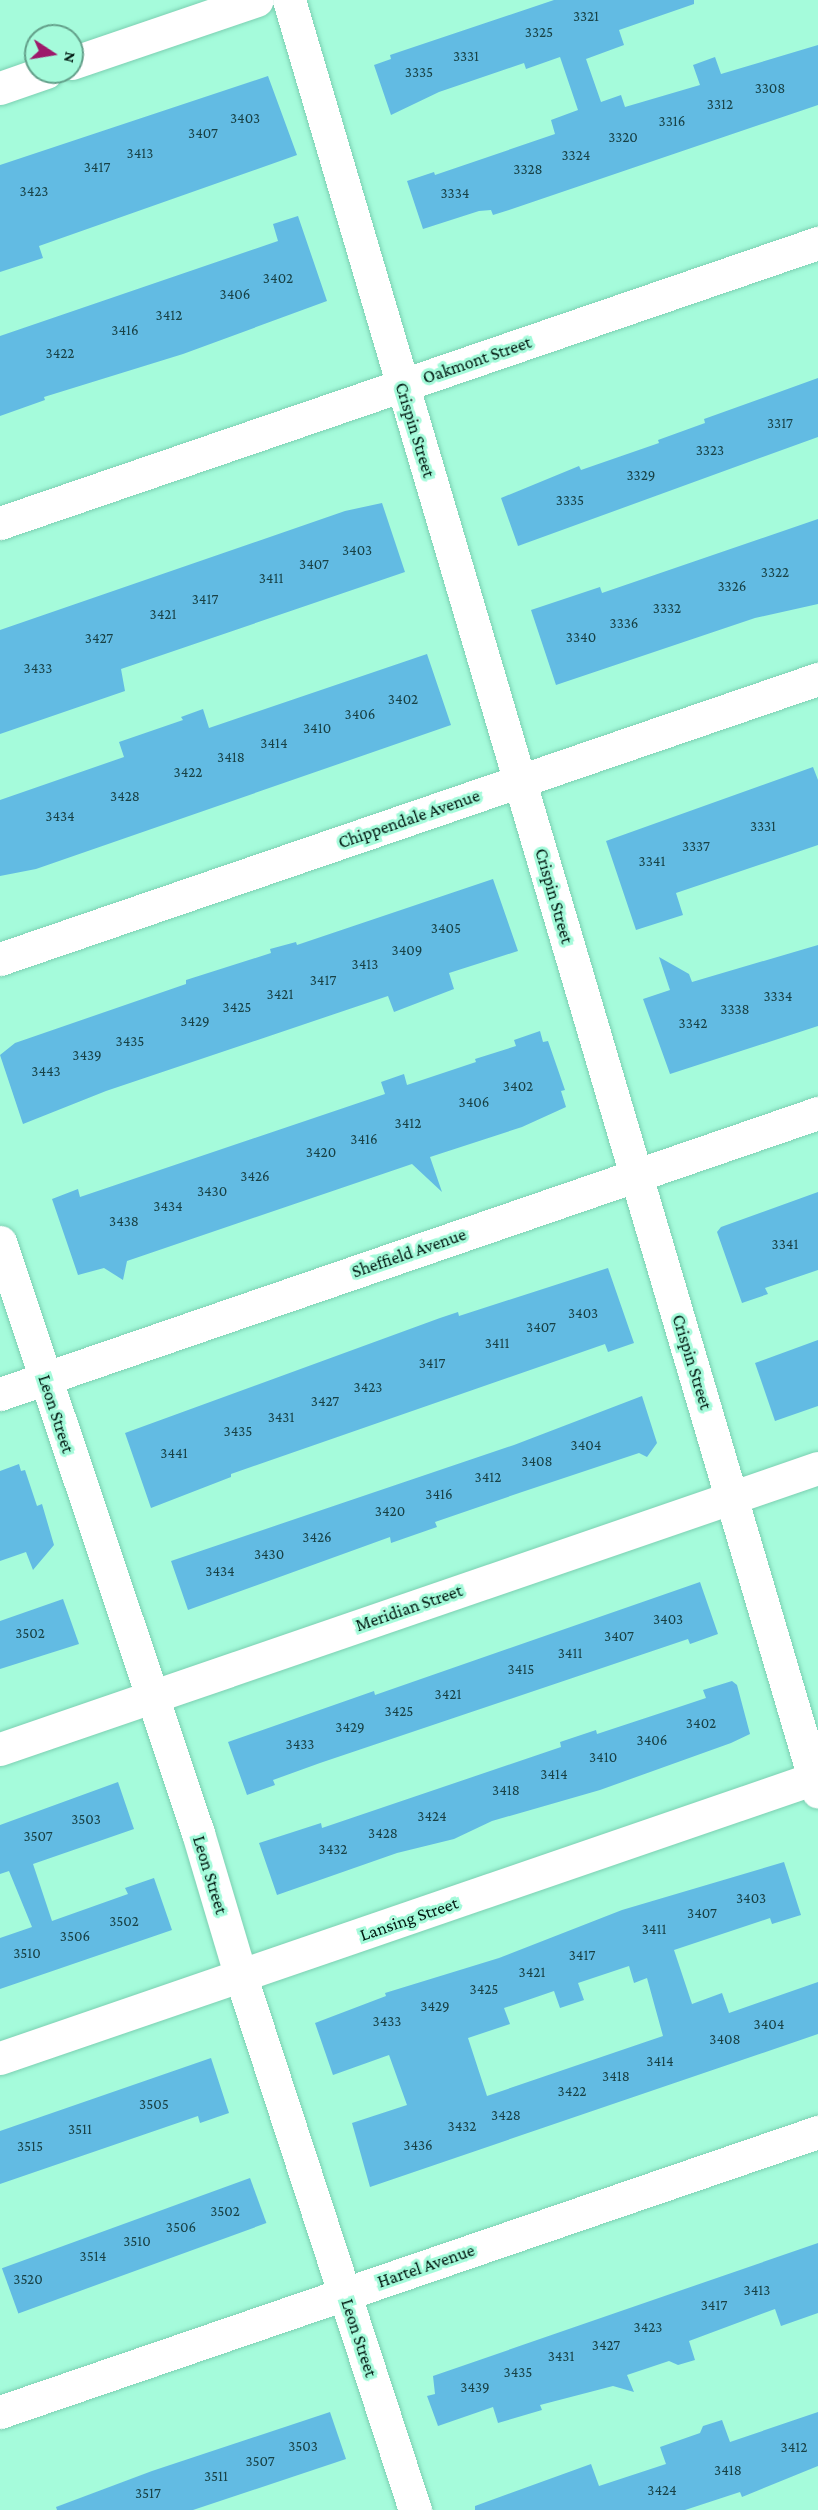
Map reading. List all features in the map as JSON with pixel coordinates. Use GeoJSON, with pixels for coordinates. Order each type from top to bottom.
{"type":"FeatureCollection","features":[{"type":"Feature","properties":{"kind":"street"},"geometry":{"type":"LineString","coordinates":[[84,59],[256,0]]}},
{"type":"Feature","properties":{"kind":"street","name":"Crispin Street"},"geometry":{"type":"LineString","coordinates":[[289,0],[817,1782]]}},
{"type":"Feature","properties":{"kind":"street"},"geometry":{"type":"LineString","coordinates":[[0,88],[24,80]]}},
{"type":"Feature","properties":{"kind":"street","name":"Oakmont Street"},"geometry":{"type":"LineString","coordinates":[[0,523],[818,243]]}},
{"type":"Feature","properties":{"kind":"street","name":"Chippendale Avenue"},"geometry":{"type":"LineString","coordinates":[[0,959],[818,679]]}},
{"type":"Feature","properties":{"kind":"street","name":"Sheffield Avenue"},"geometry":{"type":"LineString","coordinates":[[0,1394],[818,1113]]}},
{"type":"Feature","properties":{"kind":"street","name":"Leon Street"},"geometry":{"type":"LineString","coordinates":[[0,1242],[150,1697],[198,1833],[241,1977],[415,2510]]}},
{"type":"Feature","properties":{"kind":"street","name":"Meridian Street"},"geometry":{"type":"LineString","coordinates":[[0,1749],[818,1468]]}},
{"type":"Feature","properties":{"kind":"street","name":"Lansing Street"},"geometry":{"type":"LineString","coordinates":[[0,2058],[817,1782]]}},
{"type":"Feature","properties":{"kind":"street","name":"Hartel Avenue"},"geometry":{"type":"LineString","coordinates":[[0,2412],[818,2132]]}},
{"type":"Feature","properties":{"kind":"building"},"geometry":{"type":"Polygon","coordinates":[[[554,0],[694,0],[694,4],[619,30],[624,45],[586,59],[601,102],[621,95],[625,107],[700,85],[693,65],[715,57],[721,74],[818,45],[818,105],[509,210],[493,215],[491,210],[479,211],[423,229],[407,181],[434,172],[435,175],[555,134],[551,120],[578,110],[560,57],[526,69],[524,63],[439,92],[391,115],[374,65],[391,59],[390,55],[554,0]]]}},
{"type":"Feature","properties":{"kind":"building"},"geometry":{"type":"Polygon","coordinates":[[[268,76],[297,155],[39,246],[43,258],[0,272],[0,165],[268,76]]]}},
{"type":"Feature","properties":{"kind":"building"},"geometry":{"type":"Polygon","coordinates":[[[298,216],[327,301],[183,354],[44,397],[45,400],[0,416],[0,336],[278,241],[273,224],[298,216]]]}},
{"type":"Feature","properties":{"kind":"building"},"geometry":{"type":"Polygon","coordinates":[[[818,378],[818,437],[518,546],[501,498],[579,466],[581,470],[659,443],[658,440],[705,423],[704,419],[818,378]]]}},
{"type":"Feature","properties":{"kind":"building"},"geometry":{"type":"Polygon","coordinates":[[[382,503],[405,572],[121,669],[125,691],[0,734],[0,630],[345,511],[382,503]]]}},
{"type":"Feature","properties":{"kind":"building"},"geometry":{"type":"Polygon","coordinates":[[[818,519],[818,604],[755,618],[556,685],[531,610],[600,587],[602,593],[818,519]]]}},
{"type":"Feature","properties":{"kind":"building"},"geometry":{"type":"Polygon","coordinates":[[[427,654],[451,725],[36,869],[0,876],[0,800],[124,757],[119,742],[183,720],[181,717],[203,709],[209,728],[427,654]]]}},
{"type":"Feature","properties":{"kind":"building"},"geometry":{"type":"Polygon","coordinates":[[[813,767],[818,780],[818,845],[676,893],[683,915],[636,930],[606,841],[813,767]]]}},
{"type":"Feature","properties":{"kind":"building"},"geometry":{"type":"Polygon","coordinates":[[[493,879],[518,951],[449,973],[454,989],[394,1012],[388,996],[106,1091],[23,1124],[0,1055],[15,1043],[186,984],[186,980],[271,953],[270,949],[296,942],[297,945],[493,879]]]}},
{"type":"Feature","properties":{"kind":"building"},"geometry":{"type":"Polygon","coordinates":[[[818,945],[818,1026],[670,1074],[643,999],[670,990],[659,957],[689,974],[692,982],[818,945]]]}},
{"type":"Feature","properties":{"kind":"building"},"geometry":{"type":"Polygon","coordinates":[[[540,1031],[543,1042],[548,1041],[565,1090],[561,1091],[566,1107],[522,1127],[430,1157],[442,1192],[412,1164],[127,1261],[123,1280],[104,1268],[78,1275],[52,1199],[78,1189],[80,1197],[385,1094],[381,1082],[404,1074],[407,1085],[516,1046],[514,1040],[540,1031]]]}},
{"type":"Feature","properties":{"kind":"building"},"geometry":{"type":"Polygon","coordinates":[[[818,1192],[818,1270],[765,1288],[768,1294],[742,1303],[717,1232],[721,1227],[818,1192]]]}},
{"type":"Feature","properties":{"kind":"building"},"geometry":{"type":"Polygon","coordinates":[[[608,1268],[634,1343],[608,1352],[605,1344],[231,1474],[231,1477],[151,1508],[125,1433],[440,1318],[458,1312],[459,1316],[608,1268]]]}},
{"type":"Feature","properties":{"kind":"building"},"geometry":{"type":"Polygon","coordinates":[[[818,1340],[818,1406],[775,1421],[755,1363],[818,1340]]]}},
{"type":"Feature","properties":{"kind":"building"},"geometry":{"type":"Polygon","coordinates":[[[642,1396],[657,1443],[647,1457],[639,1453],[522,1492],[435,1522],[437,1527],[391,1543],[390,1537],[188,1610],[171,1561],[514,1445],[642,1396]]]}},
{"type":"Feature","properties":{"kind":"building"},"geometry":{"type":"Polygon","coordinates":[[[19,1464],[21,1471],[25,1470],[37,1506],[42,1504],[54,1545],[33,1570],[26,1552],[0,1561],[0,1471],[19,1464]]]}},
{"type":"Feature","properties":{"kind":"building"},"geometry":{"type":"Polygon","coordinates":[[[700,1582],[718,1634],[690,1644],[688,1639],[320,1763],[273,1780],[275,1785],[247,1795],[228,1742],[374,1691],[375,1695],[700,1582]]]}},
{"type":"Feature","properties":{"kind":"building"},"geometry":{"type":"Polygon","coordinates":[[[63,1599],[79,1644],[0,1669],[0,1621],[63,1599]]]}},
{"type":"Feature","properties":{"kind":"building"},"geometry":{"type":"Polygon","coordinates":[[[732,1681],[737,1685],[750,1734],[731,1743],[600,1790],[492,1821],[454,1839],[397,1853],[277,1895],[259,1843],[321,1823],[322,1828],[561,1747],[560,1742],[596,1730],[597,1734],[706,1698],[703,1690],[732,1681]]]}},
{"type":"Feature","properties":{"kind":"building"},"geometry":{"type":"Polygon","coordinates":[[[118,1782],[134,1829],[33,1864],[52,1921],[128,1894],[125,1888],[154,1878],[172,1930],[0,1989],[0,1938],[32,1927],[9,1871],[0,1874],[0,1825],[118,1782]]]}},
{"type":"Feature","properties":{"kind":"building"},"geometry":{"type":"Polygon","coordinates":[[[784,1862],[801,1915],[772,1924],[770,1918],[674,1950],[692,2004],[722,1993],[729,2013],[818,1982],[818,2034],[370,2187],[352,2123],[407,2105],[389,2055],[333,2075],[315,2023],[386,1996],[385,1993],[499,1958],[622,1910],[784,1862]],[[629,1966],[578,1983],[584,2000],[560,2008],[554,1991],[504,2008],[510,2024],[468,2038],[487,2096],[663,2036],[647,1978],[634,1983],[629,1966]]]}},
{"type":"Feature","properties":{"kind":"building"},"geometry":{"type":"Polygon","coordinates":[[[211,2058],[229,2113],[200,2123],[198,2116],[0,2184],[0,2131],[211,2058]]]}},
{"type":"Feature","properties":{"kind":"building"},"geometry":{"type":"Polygon","coordinates":[[[250,2178],[266,2223],[18,2313],[2,2268],[250,2178]]]}},
{"type":"Feature","properties":{"kind":"building"},"geometry":{"type":"Polygon","coordinates":[[[818,2243],[818,2313],[781,2326],[775,2309],[689,2341],[695,2360],[678,2365],[669,2361],[627,2375],[634,2392],[613,2386],[540,2405],[542,2410],[498,2423],[493,2407],[438,2426],[427,2396],[435,2394],[433,2376],[818,2243]]]}},
{"type":"Feature","properties":{"kind":"building"},"geometry":{"type":"Polygon","coordinates":[[[330,2412],[346,2459],[193,2510],[57,2510],[56,2507],[152,2471],[330,2412]]]}},
{"type":"Feature","properties":{"kind":"building"},"geometry":{"type":"Polygon","coordinates":[[[818,2412],[818,2466],[742,2497],[740,2492],[685,2510],[475,2510],[475,2506],[591,2464],[599,2486],[666,2464],[660,2447],[700,2433],[703,2426],[722,2420],[730,2442],[818,2412]]]}}]}
